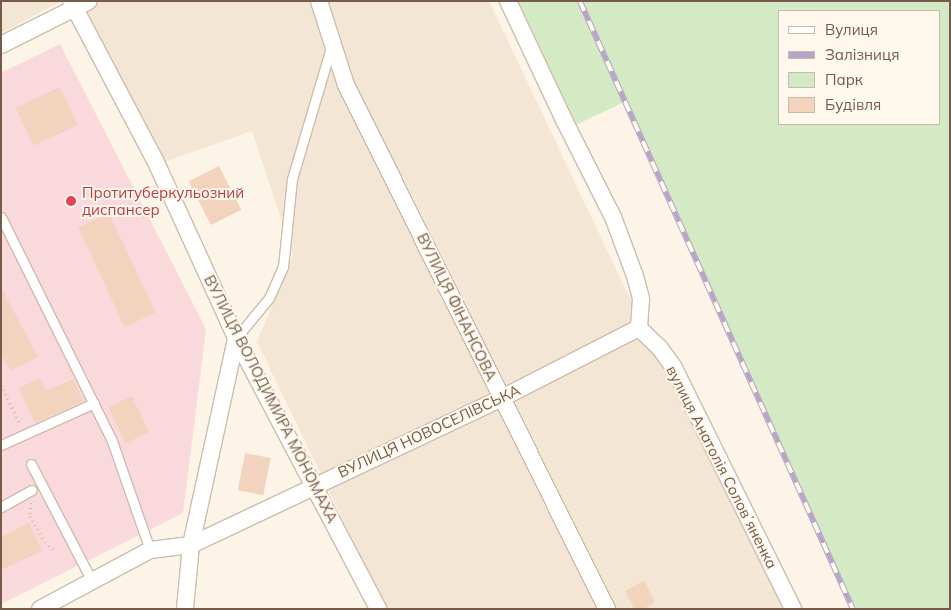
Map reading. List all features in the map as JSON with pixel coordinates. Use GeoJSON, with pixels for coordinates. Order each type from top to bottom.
{"type":"FeatureCollection","features":[{"type":"Feature","properties":{"kind":"street","name":"ВУЛИЦЯ ФІНАНСОВА"},"geometry":{"type":"LineString","coordinates":[[319,1],[346,85],[607,609]]}},
{"type":"Feature","properties":{"kind":"street"},"geometry":{"type":"LineString","coordinates":[[508,1],[564,120],[613,217],[641,300],[638,328]]}},
{"type":"Feature","properties":{"kind":"street"},"geometry":{"type":"LineString","coordinates":[[1,45],[78,4]]}},
{"type":"Feature","properties":{"kind":"street","name":"ВУЛИЦЯ ВОЛОДИМИРА МОНОМАХА"},"geometry":{"type":"LineString","coordinates":[[78,4],[155,160],[236,338],[378,609]]}},
{"type":"Feature","properties":{"kind":"street","name":"ВУЛИЦЯ НОВОСЕЛІВСЬКА"},"geometry":{"type":"LineString","coordinates":[[150,550],[191,545],[502,398],[638,328]]}},
{"type":"Feature","properties":{"kind":"street","name":"вулиця Анатолія Соловʼяненка"},"geometry":{"type":"LineString","coordinates":[[638,328],[659,347],[674,368],[793,609]]}},
{"type":"Feature","properties":{"kind":"street"},"geometry":{"type":"LineString","coordinates":[[185,609],[191,545],[236,338]]}},
{"type":"Feature","properties":{"kind":"street"},"geometry":{"type":"LineString","coordinates":[[40,609],[150,550]]}},
{"type":"Feature","properties":{"kind":"lane"},"geometry":{"type":"LineString","coordinates":[[236,338],[269,298],[283,267],[292,178],[332,43]]}},
{"type":"Feature","properties":{"kind":"lane"},"geometry":{"type":"LineString","coordinates":[[1,217],[112,441],[150,550]]}},
{"type":"Feature","properties":{"kind":"lane"},"geometry":{"type":"LineString","coordinates":[[1,445],[94,403]]}},
{"type":"Feature","properties":{"kind":"lane"},"geometry":{"type":"LineString","coordinates":[[31,464],[92,581]]}},
{"type":"Feature","properties":{"kind":"lane"},"geometry":{"type":"LineString","coordinates":[[1,507],[32,490]]}},
{"type":"Feature","properties":{"kind":"shaded area"},"geometry":{"type":"Polygon","coordinates":[[[1,1],[62,1],[1,33],[1,1]]]}},
{"type":"Feature","properties":{"kind":"shaded area"},"geometry":{"type":"Polygon","coordinates":[[[81,1],[489,1],[623,284],[783,609],[386,609],[257,342],[293,255],[252,131],[164,162],[81,1]]]}},
{"type":"Feature","properties":{"kind":"shaded area","name":"Протитуберкульозний диспансер"},"geometry":{"type":"Polygon","coordinates":[[[60,44],[206,329],[183,513],[1,604],[1,73],[60,44]]]}},
{"type":"Feature","properties":{"kind":"green space"},"geometry":{"type":"Polygon","coordinates":[[[518,1],[950,1],[950,609],[853,609],[624,102],[576,125],[518,1]]]}},
{"type":"Feature","properties":{"kind":"building"},"geometry":{"type":"Polygon","coordinates":[[[60,87],[78,125],[33,146],[16,108],[60,87]]]}},
{"type":"Feature","properties":{"kind":"building"},"geometry":{"type":"Polygon","coordinates":[[[219,166],[241,210],[211,225],[189,181],[219,166]]]}},
{"type":"Feature","properties":{"kind":"building"},"geometry":{"type":"Polygon","coordinates":[[[109,213],[155,313],[125,327],[78,227],[109,213]]]}},
{"type":"Feature","properties":{"kind":"building"},"geometry":{"type":"Polygon","coordinates":[[[1,287],[38,357],[10,371],[1,354],[1,287]]]}},
{"type":"Feature","properties":{"kind":"building"},"geometry":{"type":"Polygon","coordinates":[[[40,378],[46,391],[73,379],[84,401],[35,423],[19,388],[40,378]]]}},
{"type":"Feature","properties":{"kind":"building"},"geometry":{"type":"Polygon","coordinates":[[[132,396],[149,432],[125,443],[108,407],[132,396]]]}},
{"type":"Feature","properties":{"kind":"building"},"geometry":{"type":"Polygon","coordinates":[[[245,453],[271,458],[263,495],[238,490],[245,453]]]}},
{"type":"Feature","properties":{"kind":"building"},"geometry":{"type":"Polygon","coordinates":[[[29,523],[42,551],[1,570],[1,537],[29,523]]]}},
{"type":"Feature","properties":{"kind":"building"},"geometry":{"type":"Polygon","coordinates":[[[644,581],[655,602],[644,609],[634,609],[625,591],[644,581]]]}},
{"type":"Feature","properties":{"kind":"railway"},"geometry":{"type":"LineString","coordinates":[[580,1],[853,609]]}},
{"type":"Feature","properties":{"kind":"place","name":"Протитуберкульозний диспансер"},"geometry":{"type":"Point","coordinates":[71,201]}}]}
